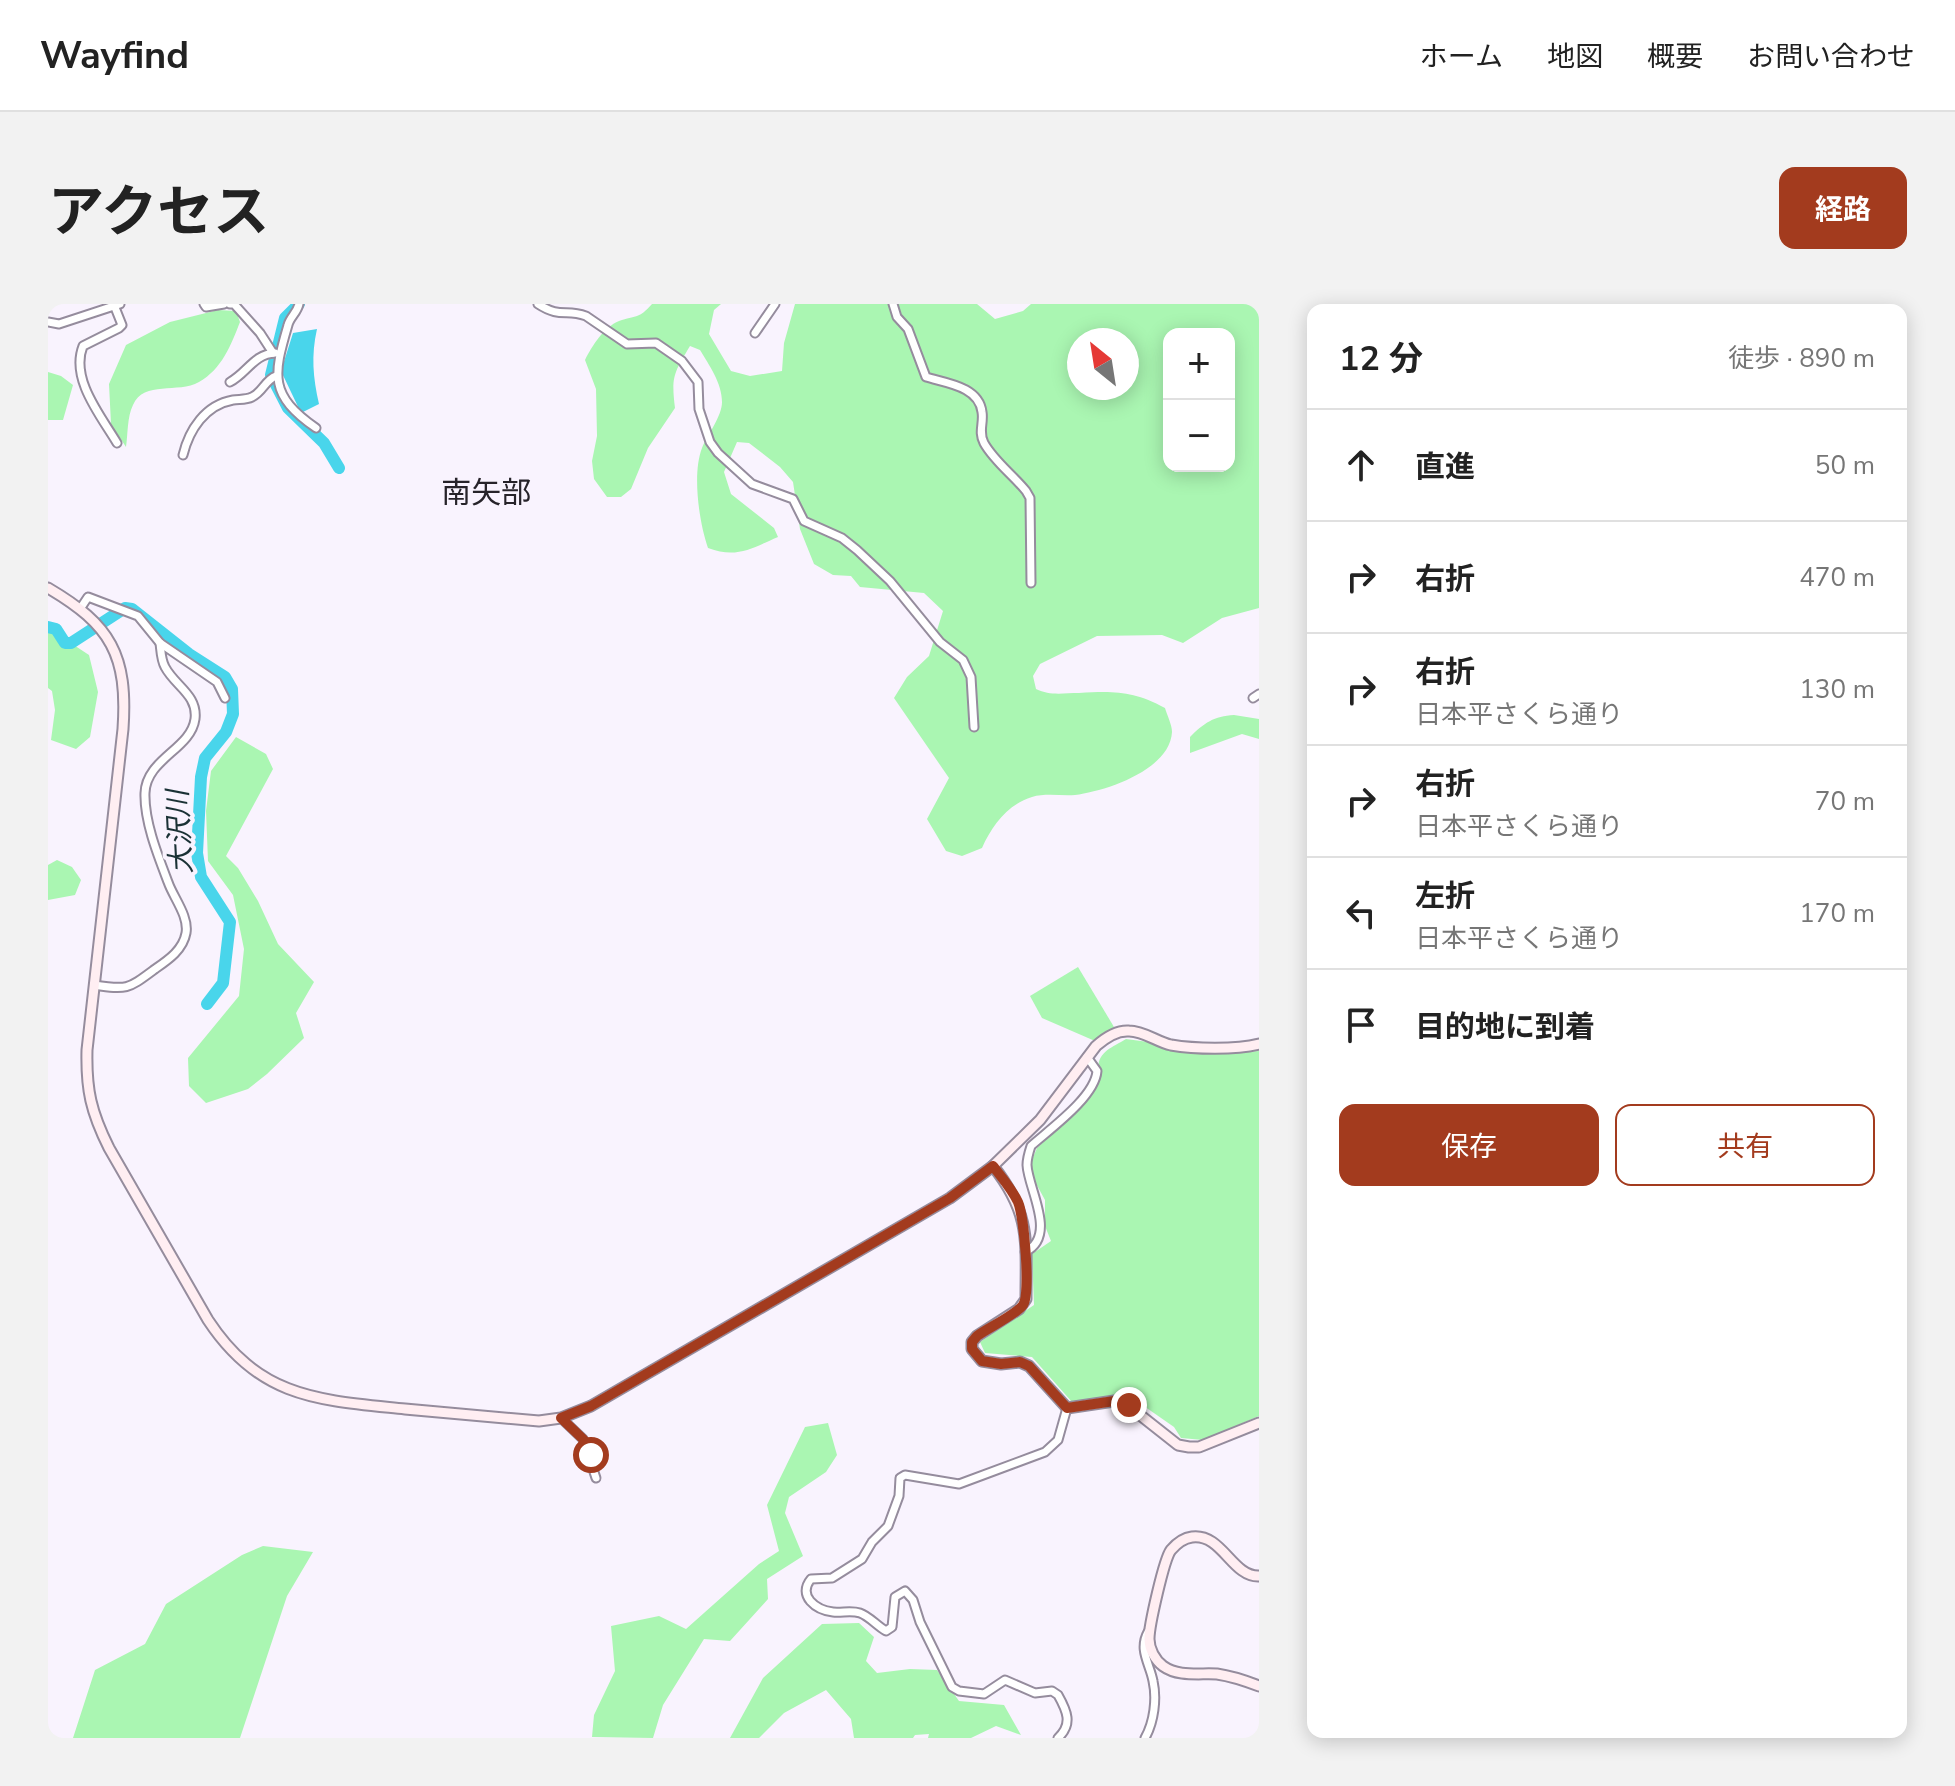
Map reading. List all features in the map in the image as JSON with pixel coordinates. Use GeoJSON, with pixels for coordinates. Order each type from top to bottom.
{"type":"FeatureCollection","features":[{"type":"Feature","properties":{"kind":"street"},"geometry":{"type":"LineString","coordinates":[[48,322],[59,324],[117,304],[122,325],[83,346],[80,354],[83,380],[117,443]]}},
{"type":"Feature","properties":{"kind":"street"},"geometry":{"type":"LineString","coordinates":[[204,304],[206,307],[224,304]]}},
{"type":"Feature","properties":{"kind":"street"},"geometry":{"type":"LineString","coordinates":[[230,304],[234,304],[277,353]]}},
{"type":"Feature","properties":{"kind":"street"},"geometry":{"type":"LineString","coordinates":[[299,304],[277,353],[276,376],[296,414],[316,428]]}},
{"type":"Feature","properties":{"kind":"street"},"geometry":{"type":"LineString","coordinates":[[538,304],[556,314],[579,313],[586,316],[627,344],[656,343],[687,366],[698,382],[699,409],[710,442],[718,453],[743,478],[793,499],[804,521],[842,538],[857,550],[890,581],[940,642],[963,660],[971,677],[974,727]]}},
{"type":"Feature","properties":{"kind":"street"},"geometry":{"type":"LineString","coordinates":[[755,333],[775,304]]}},
{"type":"Feature","properties":{"kind":"street"},"geometry":{"type":"LineString","coordinates":[[893,304],[897,317],[908,329],[926,377],[956,383],[978,401],[983,412],[980,430],[986,446],[1030,498],[1031,583]]}},
{"type":"Feature","properties":{"kind":"street"},"geometry":{"type":"LineString","coordinates":[[230,382],[241,376],[258,357],[277,353]]}},
{"type":"Feature","properties":{"kind":"street"},"geometry":{"type":"LineString","coordinates":[[183,455],[189,434],[201,418],[224,403],[252,397],[269,378],[276,376]]}},
{"type":"Feature","properties":{"kind":"street"},"geometry":{"type":"LineString","coordinates":[[48,588],[91,618],[111,644],[118,657],[124,687],[123,729],[94,985],[87,1077],[95,1121],[208,1320],[238,1358],[255,1372],[288,1390],[325,1401],[539,1421],[561,1418],[591,1406],[950,1198],[993,1166],[1040,1120],[1104,1039],[1126,1030],[1184,1046],[1243,1047],[1259,1044]]}},
{"type":"Feature","properties":{"kind":"street"},"geometry":{"type":"LineString","coordinates":[[80,609],[88,597],[138,616],[160,643],[217,682],[225,698]]}},
{"type":"Feature","properties":{"kind":"street"},"geometry":{"type":"LineString","coordinates":[[94,985],[120,989],[133,985],[178,950],[187,931],[187,922],[167,881],[146,810],[145,789],[156,766],[184,740],[195,722],[191,700],[165,668],[160,643]]}},
{"type":"Feature","properties":{"kind":"street"},"geometry":{"type":"LineString","coordinates":[[1025,1252],[1036,1244],[1040,1234],[1038,1200],[1028,1169],[1028,1153],[1031,1146],[1087,1094],[1094,1083],[1097,1071],[1087,1057]]}},
{"type":"Feature","properties":{"kind":"street"},"geometry":{"type":"LineString","coordinates":[[993,1166],[1021,1210],[1025,1252],[1024,1304],[977,1336],[972,1342],[972,1349],[982,1361],[1001,1364],[1020,1362],[1029,1366],[1067,1408]]}},
{"type":"Feature","properties":{"kind":"street"},"geometry":{"type":"LineString","coordinates":[[1067,1408],[1121,1400],[1178,1445],[1189,1447],[1199,1447],[1259,1423]]}},
{"type":"Feature","properties":{"kind":"street"},"geometry":{"type":"LineString","coordinates":[[1058,1738],[1066,1731],[1069,1719],[1058,1695],[1052,1691],[1035,1693],[1005,1680],[984,1694],[959,1691],[952,1687],[920,1622],[913,1600],[905,1591],[895,1597],[892,1627],[886,1631],[859,1613],[827,1611],[808,1601],[805,1593],[806,1584],[811,1579],[832,1578],[862,1559],[872,1542],[888,1526],[899,1496],[900,1478],[905,1475],[959,1484],[1045,1452],[1058,1440],[1067,1408]]}},
{"type":"Feature","properties":{"kind":"street"},"geometry":{"type":"LineString","coordinates":[[561,1418],[583,1439],[596,1478]]}},
{"type":"Feature","properties":{"kind":"street"},"geometry":{"type":"LineString","coordinates":[[1259,1576],[1246,1573],[1206,1538],[1182,1540],[1169,1552],[1165,1564],[1149,1640],[1154,1657],[1167,1669],[1220,1674],[1259,1686]]}},
{"type":"Feature","properties":{"kind":"street"},"geometry":{"type":"LineString","coordinates":[[1145,1738],[1153,1718],[1154,1683],[1144,1651],[1145,1637],[1151,1627]]}},
{"type":"Feature","properties":{"kind":"green space"},"geometry":{"type":"Polygon","coordinates":[[[652,304],[721,304],[714,310],[709,334],[731,371],[750,376],[782,371],[784,343],[795,304],[977,304],[995,319],[1023,311],[1031,304],[1259,304],[1259,608],[1222,618],[1183,643],[1162,635],[1097,636],[1040,664],[1033,676],[1036,689],[1046,693],[1124,693],[1165,708],[1172,732],[1169,745],[1149,768],[1134,776],[1103,789],[1075,795],[1037,796],[1023,801],[1001,817],[982,848],[962,856],[946,851],[927,819],[949,778],[894,698],[907,677],[929,656],[943,611],[924,593],[860,587],[851,576],[833,575],[814,564],[800,529],[793,482],[780,467],[749,443],[737,442],[724,472],[731,494],[774,528],[778,537],[736,552],[708,548],[700,512],[697,471],[702,448],[722,402],[717,381],[700,350],[690,346],[680,363],[673,389],[675,408],[648,448],[631,489],[621,497],[607,497],[594,479],[596,389],[585,360],[603,332],[619,321],[640,314],[652,304]]]}},
{"type":"Feature","properties":{"kind":"green space"},"geometry":{"type":"Polygon","coordinates":[[[218,310],[236,311],[240,322],[220,363],[199,382],[153,390],[138,397],[130,415],[126,447],[111,424],[109,384],[126,345],[170,322],[218,310]]]}},
{"type":"Feature","properties":{"kind":"green space"},"geometry":{"type":"Polygon","coordinates":[[[48,372],[61,376],[73,385],[63,420],[48,420],[48,372]]]}},
{"type":"Feature","properties":{"kind":"green space"},"geometry":{"type":"Polygon","coordinates":[[[48,628],[89,655],[98,692],[90,737],[76,749],[51,740],[55,710],[52,691],[48,688],[48,628]]]}},
{"type":"Feature","properties":{"kind":"green space"},"geometry":{"type":"Polygon","coordinates":[[[1234,715],[1259,719],[1259,739],[1242,734],[1190,753],[1190,737],[1200,728],[1215,719],[1234,715]]]}},
{"type":"Feature","properties":{"kind":"green space"},"geometry":{"type":"Polygon","coordinates":[[[236,737],[266,754],[273,769],[226,856],[238,868],[258,901],[278,944],[314,982],[296,1013],[304,1038],[248,1089],[206,1103],[189,1086],[188,1058],[239,996],[244,949],[233,895],[208,861],[206,811],[211,771],[236,737]]]}},
{"type":"Feature","properties":{"kind":"green space"},"geometry":{"type":"Polygon","coordinates":[[[57,860],[72,867],[81,880],[75,895],[48,900],[48,865],[57,860]]]}},
{"type":"Feature","properties":{"kind":"green space"},"geometry":{"type":"Polygon","coordinates":[[[1078,967],[1114,1027],[1095,1041],[1042,1018],[1030,996],[1078,967]]]}},
{"type":"Feature","properties":{"kind":"green space"},"geometry":{"type":"Polygon","coordinates":[[[1126,1039],[1230,1053],[1259,1051],[1259,1416],[1203,1440],[1181,1438],[1174,1427],[1128,1395],[1072,1402],[1032,1357],[985,1353],[980,1342],[1034,1305],[1032,1254],[1051,1241],[1045,1226],[1045,1200],[1028,1169],[1037,1148],[1069,1118],[1099,1073],[1102,1056],[1126,1039]]]}},
{"type":"Feature","properties":{"kind":"green space"},"geometry":{"type":"Polygon","coordinates":[[[828,1423],[837,1455],[826,1472],[789,1497],[785,1513],[803,1556],[767,1579],[768,1599],[730,1641],[704,1639],[663,1705],[653,1738],[592,1737],[594,1715],[615,1671],[611,1626],[659,1616],[686,1629],[759,1564],[779,1551],[767,1505],[805,1427],[828,1423]]]}},
{"type":"Feature","properties":{"kind":"green space"},"geometry":{"type":"Polygon","coordinates":[[[263,1546],[313,1552],[287,1596],[240,1738],[73,1738],[95,1670],[145,1644],[166,1604],[242,1555],[263,1546]]]}},
{"type":"Feature","properties":{"kind":"green space"},"geometry":{"type":"Polygon","coordinates":[[[859,1623],[874,1637],[866,1661],[877,1673],[937,1670],[959,1701],[1004,1705],[1021,1735],[996,1726],[971,1738],[928,1738],[929,1734],[915,1735],[913,1738],[854,1738],[851,1719],[826,1690],[784,1713],[759,1738],[730,1738],[763,1678],[822,1624],[859,1623]]]}},
{"type":"Feature","properties":{"kind":"water"},"geometry":{"type":"Polygon","coordinates":[[[317,329],[314,366],[319,404],[301,413],[281,371],[293,333],[317,329]]]}},
{"type":"Feature","properties":{"kind":"waterway"},"geometry":{"type":"LineString","coordinates":[[299,304],[285,318],[271,375],[288,408],[324,443],[339,468]]}},
{"type":"Feature","properties":{"kind":"waterway","name":"大沢川"},"geometry":{"type":"LineString","coordinates":[[48,627],[56,629],[65,643],[71,643],[125,608],[132,609],[189,654],[225,677],[232,689],[233,714],[226,732],[205,758],[201,777],[197,853],[201,877],[230,922],[223,983],[207,1004]]}},
{"type":"Feature","properties":{"kind":"district","name":"南矢部"},"geometry":{"type":"Point","coordinates":[486,493]}},
{"type":"Feature","properties":{"kind":"route"},"geometry":{"type":"LineString","coordinates":[[591,1455],[583,1439],[561,1418],[591,1406],[950,1198],[993,1166],[1021,1210],[1026,1299],[1012,1315],[995,1322],[977,1336],[972,1342],[976,1357],[982,1361],[1001,1364],[1020,1362],[1029,1366],[1067,1408],[1121,1400],[1129,1405]]}}]}
